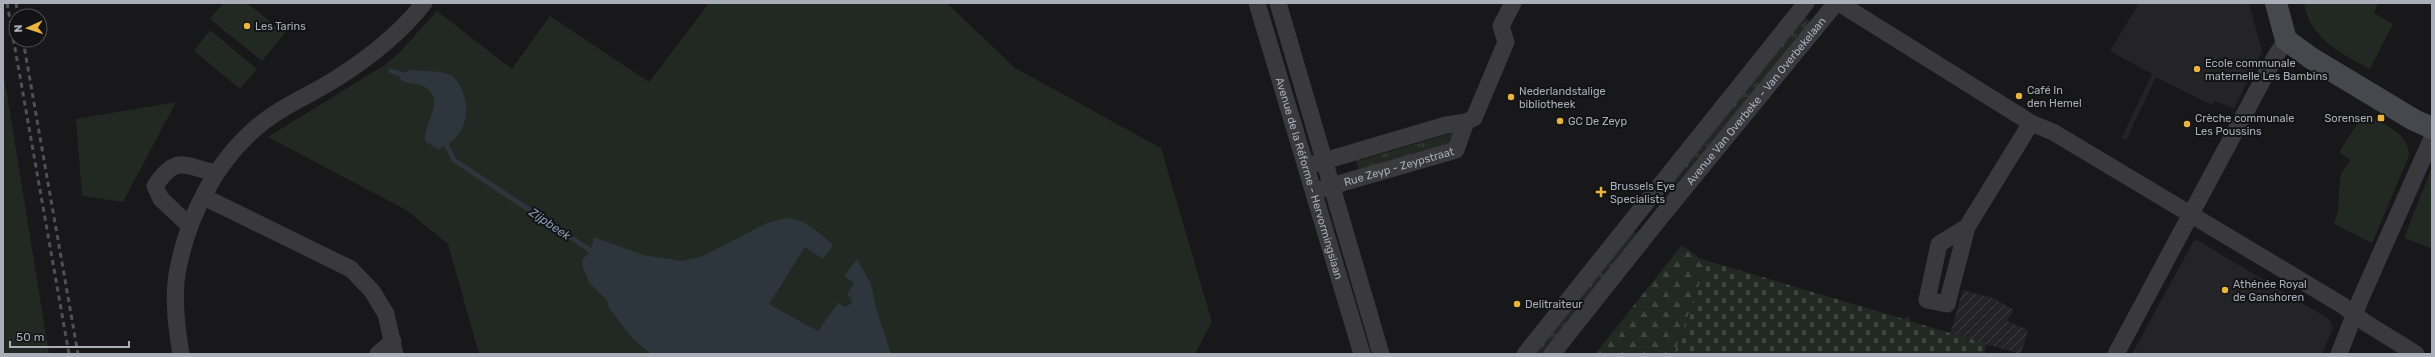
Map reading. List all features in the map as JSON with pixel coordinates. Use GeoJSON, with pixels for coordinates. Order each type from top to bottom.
{"type":"FeatureCollection","features":[{"type":"Feature","properties":{"kind":"street"},"geometry":{"type":"LineString","coordinates":[[181,354],[175,303],[178,265],[190,226],[215,173],[257,126],[295,101],[337,78],[377,49],[424,3]]}},
{"type":"Feature","properties":{"kind":"street","name":"Avenue de la Réforme - Hervormingslaan"},"geometry":{"type":"LineString","coordinates":[[1257,3],[1362,354]]}},
{"type":"Feature","properties":{"kind":"street","name":"Avenue de la Réforme - Hervormingslaan"},"geometry":{"type":"LineString","coordinates":[[1278,3],[1381,354]]}},
{"type":"Feature","properties":{"kind":"street","name":"Rue Zeyp - Zeypstraat"},"geometry":{"type":"LineString","coordinates":[[1314,191],[1456,150],[1466,122],[1474,118],[1506,42],[1501,26],[1513,3]]}},
{"type":"Feature","properties":{"kind":"street","name":"Avenue Van Overbeke - Van Overbekelaan"},"geometry":{"type":"LineString","coordinates":[[1525,354],[1806,3]]}},
{"type":"Feature","properties":{"kind":"street","name":"Avenue Van Overbeke - Van Overbekelaan"},"geometry":{"type":"LineString","coordinates":[[1552,354],[1660,218],[1836,3]]}},
{"type":"Feature","properties":{"kind":"street"},"geometry":{"type":"LineString","coordinates":[[1840,3],[2031,123],[2053,132],[2342,305],[2354,315],[2416,354]]}},
{"type":"Feature","properties":{"kind":"street"},"geometry":{"type":"LineString","coordinates":[[2276,3],[2286,40],[2311,58],[2407,116],[2432,128]]}},
{"type":"Feature","properties":{"kind":"street"},"geometry":{"type":"LineString","coordinates":[[2116,354],[2275,57],[2286,40]]}},
{"type":"Feature","properties":{"kind":"street"},"geometry":{"type":"LineString","coordinates":[[1307,167],[1446,125],[1466,122]]}},
{"type":"Feature","properties":{"kind":"street"},"geometry":{"type":"LineString","coordinates":[[1967,227],[2031,123]]}},
{"type":"Feature","properties":{"kind":"street"},"geometry":{"type":"LineString","coordinates":[[2339,354],[2354,315],[2432,138]]}},
{"type":"Feature","properties":{"kind":"street"},"geometry":{"type":"LineString","coordinates":[[190,226],[162,199],[155,186],[166,170],[180,164],[215,173]]}},
{"type":"Feature","properties":{"kind":"street"},"geometry":{"type":"LineString","coordinates":[[204,196],[350,269],[372,291],[386,314],[394,348],[378,354]]}},
{"type":"Feature","properties":{"kind":"street"},"geometry":{"type":"LineString","coordinates":[[1644,205],[1660,218]]}},
{"type":"Feature","properties":{"kind":"shaded area","name":"Ecole communale maternelle Les Bambins"},"geometry":{"type":"Polygon","coordinates":[[[2139,3],[2249,3],[2262,52],[2234,108],[2214,101],[2212,105],[2156,77],[2126,140],[2122,137],[2152,74],[2110,51],[2139,3]]]}},
{"type":"Feature","properties":{"kind":"shaded area"},"geometry":{"type":"Polygon","coordinates":[[[409,70],[436,72],[452,76],[461,88],[465,97],[466,115],[460,132],[447,145],[438,149],[425,141],[425,134],[433,112],[434,98],[430,91],[423,86],[401,80],[399,75],[409,70]]]}},
{"type":"Feature","properties":{"kind":"shaded area"},"geometry":{"type":"Polygon","coordinates":[[[785,218],[799,220],[805,223],[833,245],[823,259],[805,247],[769,304],[818,331],[838,303],[845,307],[852,303],[851,298],[847,295],[854,283],[844,276],[857,259],[871,284],[876,308],[891,354],[651,354],[632,338],[609,308],[607,300],[590,284],[583,268],[582,260],[591,251],[594,237],[643,255],[682,261],[703,256],[767,223],[785,218]]]}},
{"type":"Feature","properties":{"kind":"shaded area","name":"Athénée Royal de Ganshoren"},"geometry":{"type":"Polygon","coordinates":[[[2197,240],[2329,319],[2333,328],[2322,354],[2132,354],[2193,242],[2197,240]]]}},
{"type":"Feature","properties":{"kind":"shaded area"},"geometry":{"type":"Polygon","coordinates":[[[1963,290],[1993,298],[2014,310],[2007,321],[2028,330],[2021,354],[1950,334],[1963,290]]]}},
{"type":"Feature","properties":{"kind":"green space","name":"Les Tarins"},"geometry":{"type":"Polygon","coordinates":[[[223,3],[247,3],[285,33],[262,61],[210,19],[223,3]]]}},
{"type":"Feature","properties":{"kind":"green space"},"geometry":{"type":"Polygon","coordinates":[[[709,3],[947,3],[1015,68],[1161,148],[1212,322],[1195,354],[479,354],[448,244],[406,210],[268,137],[386,64],[398,54],[437,11],[512,69],[550,16],[649,82],[709,3]]]}},
{"type":"Feature","properties":{"kind":"green space"},"geometry":{"type":"Polygon","coordinates":[[[2304,3],[2378,3],[2374,13],[2393,24],[2370,69],[2349,58],[2328,44],[2312,26],[2304,3]]]}},
{"type":"Feature","properties":{"kind":"green space"},"geometry":{"type":"Polygon","coordinates":[[[1803,16],[1812,23],[1666,195],[1665,192],[1803,16]]]}},
{"type":"Feature","properties":{"kind":"green space"},"geometry":{"type":"Polygon","coordinates":[[[210,30],[257,69],[240,89],[194,51],[210,30]]]}},
{"type":"Feature","properties":{"kind":"green space"},"geometry":{"type":"Polygon","coordinates":[[[3,69],[49,354],[3,354],[3,69]]]}},
{"type":"Feature","properties":{"kind":"green space"},"geometry":{"type":"Polygon","coordinates":[[[176,102],[123,202],[82,196],[76,119],[176,102]]]}},
{"type":"Feature","properties":{"kind":"green space"},"geometry":{"type":"Polygon","coordinates":[[[2364,113],[2386,125],[2400,135],[2408,148],[2409,156],[2372,243],[2334,224],[2338,210],[2340,176],[2350,160],[2339,152],[2364,113]]]}},
{"type":"Feature","properties":{"kind":"green space"},"geometry":{"type":"Polygon","coordinates":[[[1454,133],[1452,142],[1364,168],[1360,173],[1355,158],[1361,160],[1454,133]]]}},
{"type":"Feature","properties":{"kind":"green space"},"geometry":{"type":"Polygon","coordinates":[[[2432,167],[2432,249],[2404,238],[2432,167]]]}},
{"type":"Feature","properties":{"kind":"green space"},"geometry":{"type":"Polygon","coordinates":[[[1632,232],[1637,233],[1545,354],[1533,354],[1632,232]]]}},
{"type":"Feature","properties":{"kind":"green space"},"geometry":{"type":"Polygon","coordinates":[[[1682,245],[1699,258],[1708,261],[1674,354],[1595,354],[1682,245]]]}},
{"type":"Feature","properties":{"kind":"green space"},"geometry":{"type":"Polygon","coordinates":[[[1708,261],[1904,319],[1908,316],[1910,321],[1987,344],[1984,352],[1990,354],[1674,354],[1708,261]]]}},
{"type":"Feature","properties":{"kind":"waterway","name":"Zijpbeek"},"geometry":{"type":"LineString","coordinates":[[391,71],[406,76]]}},
{"type":"Feature","properties":{"kind":"waterway","name":"Zijpbeek"},"geometry":{"type":"LineString","coordinates":[[447,140],[447,146],[454,160],[596,254]]}},
{"type":"Feature","properties":{"kind":"railway"},"geometry":{"type":"LineString","coordinates":[[7,3],[69,354]]}},
{"type":"Feature","properties":{"kind":"railway"},"geometry":{"type":"LineString","coordinates":[[16,3],[17,8]]}},
{"type":"Feature","properties":{"kind":"railway"},"geometry":{"type":"LineString","coordinates":[[24,48],[78,354]]}},
{"type":"Feature","properties":{"kind":"place","name":"Les Tarins"},"geometry":{"type":"Point","coordinates":[247,26]}},
{"type":"Feature","properties":{"kind":"place","name":"Ecole communale maternelle Les Bambins"},"geometry":{"type":"Point","coordinates":[2197,69]}},
{"type":"Feature","properties":{"kind":"place","name":"Café In den Hemel"},"geometry":{"type":"Point","coordinates":[2019,96]}},
{"type":"Feature","properties":{"kind":"place","name":"Nederlandstalige bibliotheek"},"geometry":{"type":"Point","coordinates":[1511,97]}},
{"type":"Feature","properties":{"kind":"place","name":"Sorensen"},"geometry":{"type":"Point","coordinates":[2381,118]}},
{"type":"Feature","properties":{"kind":"place","name":"GC De Zeyp"},"geometry":{"type":"Point","coordinates":[1560,121]}},
{"type":"Feature","properties":{"kind":"place","name":"Crèche communale Les Poussins"},"geometry":{"type":"Point","coordinates":[2187,124]}},
{"type":"Feature","properties":{"kind":"place","name":"Brussels Eye Specialists"},"geometry":{"type":"Point","coordinates":[1601,192]}},
{"type":"Feature","properties":{"kind":"place","name":"Athénée Royal de Ganshoren"},"geometry":{"type":"Point","coordinates":[2225,290]}},
{"type":"Feature","properties":{"kind":"place","name":"Delitraiteur"},"geometry":{"type":"Point","coordinates":[1517,304]}}]}
